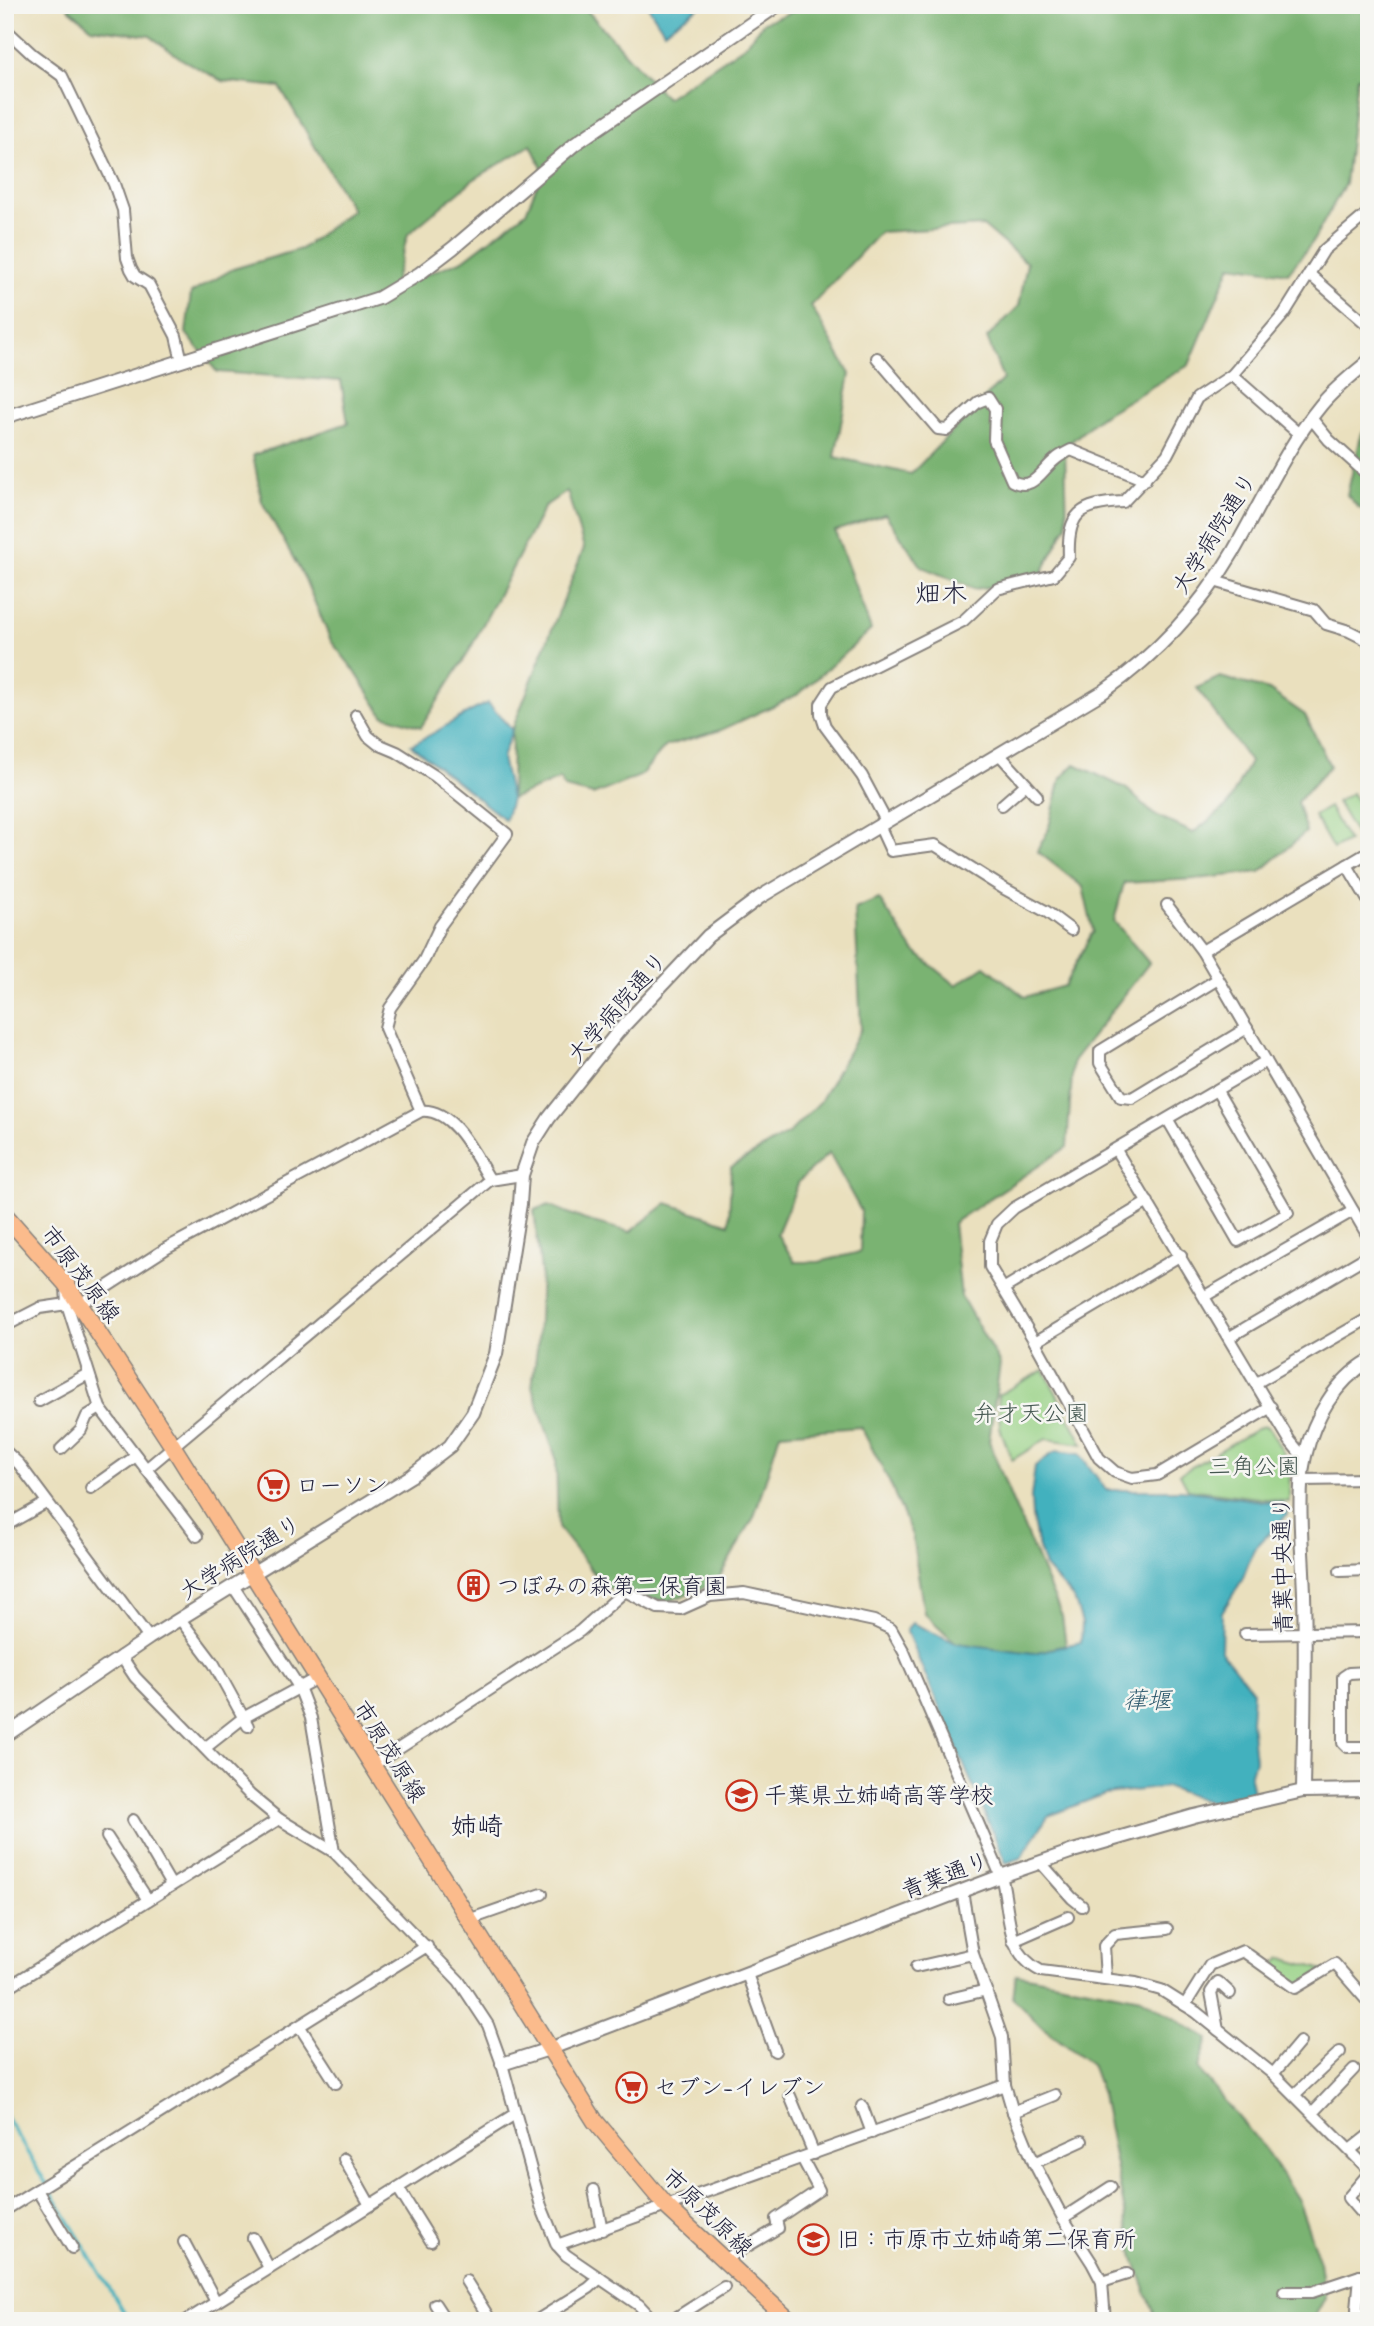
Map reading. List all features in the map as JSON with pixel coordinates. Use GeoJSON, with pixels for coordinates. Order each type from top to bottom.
{"type":"FeatureCollection","features":[{"type":"Feature","properties":{"kind":"main road","name":"市原茂原線"},"geometry":{"type":"LineString","coordinates":[[5,1215],[66,1284],[73,1304],[172,1445],[595,2121],[667,2207],[789,2320]]}},
{"type":"Feature","properties":{"kind":"street"},"geometry":{"type":"LineString","coordinates":[[5,416],[379,298],[419,274],[453,248],[575,144],[778,5]]}},
{"type":"Feature","properties":{"kind":"street"},"geometry":{"type":"LineString","coordinates":[[5,29],[32,54],[62,76],[114,184],[123,210],[127,258],[131,269],[135,276],[149,285],[176,337],[182,361]]}},
{"type":"Feature","properties":{"kind":"street"},"geometry":{"type":"LineString","coordinates":[[1071,930],[1047,912],[935,845],[891,851],[883,823],[862,776],[825,726],[821,704],[832,687],[963,621],[997,589],[1054,575],[1069,557],[1069,530],[1076,516],[1104,503],[1123,502],[1145,480],[1167,455],[1198,398],[1232,375],[1284,314],[1324,250],[1369,212]]}},
{"type":"Feature","properties":{"kind":"street"},"geometry":{"type":"LineString","coordinates":[[1309,274],[1369,326]]}},
{"type":"Feature","properties":{"kind":"street"},"geometry":{"type":"LineString","coordinates":[[877,358],[938,429],[947,430],[978,402],[988,398],[995,409],[994,440],[1012,481],[1021,485],[1034,482],[1055,459],[1072,450],[1145,480]]}},
{"type":"Feature","properties":{"kind":"street","name":"大学病院通り"},"geometry":{"type":"LineString","coordinates":[[5,1736],[149,1638],[411,1476],[450,1446],[473,1413],[496,1354],[520,1204],[522,1175],[533,1143],[549,1118],[617,1033],[708,936],[760,897],[1103,692],[1131,672],[1178,627],[1214,581],[1311,418],[1343,382],[1369,361]]}},
{"type":"Feature","properties":{"kind":"street"},"geometry":{"type":"LineString","coordinates":[[1232,375],[1299,435]]}},
{"type":"Feature","properties":{"kind":"street"},"geometry":{"type":"LineString","coordinates":[[1311,418],[1329,440],[1369,476]]}},
{"type":"Feature","properties":{"kind":"street"},"geometry":{"type":"LineString","coordinates":[[1214,581],[1314,610],[1326,624],[1369,641]]}},
{"type":"Feature","properties":{"kind":"street"},"geometry":{"type":"LineString","coordinates":[[356,715],[368,736],[378,744],[397,751],[435,776],[507,834],[440,926],[424,960],[390,1009],[385,1028],[421,1111]]}},
{"type":"Feature","properties":{"kind":"street"},"geometry":{"type":"LineString","coordinates":[[999,754],[1037,796]]}},
{"type":"Feature","properties":{"kind":"street"},"geometry":{"type":"LineString","coordinates":[[1002,805],[1026,784]]}},
{"type":"Feature","properties":{"kind":"street"},"geometry":{"type":"LineString","coordinates":[[1202,951],[1369,852]]}},
{"type":"Feature","properties":{"kind":"street"},"geometry":{"type":"LineString","coordinates":[[1347,865],[1369,902]]}},
{"type":"Feature","properties":{"kind":"street"},"geometry":{"type":"LineString","coordinates":[[1167,905],[1202,951],[1219,979],[1369,1238]]}},
{"type":"Feature","properties":{"kind":"street"},"geometry":{"type":"LineString","coordinates":[[1219,979],[1100,1051],[1100,1063],[1121,1097],[1132,1098],[1247,1028]]}},
{"type":"Feature","properties":{"kind":"street"},"geometry":{"type":"LineString","coordinates":[[1266,1061],[1014,1208],[997,1224],[990,1241],[990,1267],[1099,1458],[1115,1472],[1132,1478],[1157,1475],[1270,1407]]}},
{"type":"Feature","properties":{"kind":"street"},"geometry":{"type":"LineString","coordinates":[[1168,1120],[1238,1241],[1289,1213],[1217,1091]]}},
{"type":"Feature","properties":{"kind":"street"},"geometry":{"type":"LineString","coordinates":[[5,1326],[40,1308],[73,1304],[167,1248],[421,1111],[432,1110],[444,1115],[491,1180]]}},
{"type":"Feature","properties":{"kind":"street"},"geometry":{"type":"LineString","coordinates":[[1116,1150],[1290,1441],[1304,1458]]}},
{"type":"Feature","properties":{"kind":"street"},"geometry":{"type":"LineString","coordinates":[[146,1469],[491,1180],[522,1175]]}},
{"type":"Feature","properties":{"kind":"street"},"geometry":{"type":"LineString","coordinates":[[1003,1289],[1148,1202]]}},
{"type":"Feature","properties":{"kind":"street"},"geometry":{"type":"LineString","coordinates":[[1205,1296],[1353,1211]]}},
{"type":"Feature","properties":{"kind":"street"},"geometry":{"type":"LineString","coordinates":[[1035,1342],[1181,1255]]}},
{"type":"Feature","properties":{"kind":"street"},"geometry":{"type":"LineString","coordinates":[[1230,1338],[1369,1255]]}},
{"type":"Feature","properties":{"kind":"street"},"geometry":{"type":"LineString","coordinates":[[73,1304],[88,1374],[100,1408],[197,1536]]}},
{"type":"Feature","properties":{"kind":"street"},"geometry":{"type":"LineString","coordinates":[[1256,1383],[1369,1318]]}},
{"type":"Feature","properties":{"kind":"street","name":"青葉中央通り"},"geometry":{"type":"LineString","coordinates":[[1303,1791],[1304,1458],[1312,1431],[1329,1400],[1354,1369],[1369,1361]]}},
{"type":"Feature","properties":{"kind":"street"},"geometry":{"type":"LineString","coordinates":[[39,1401],[88,1374]]}},
{"type":"Feature","properties":{"kind":"street"},"geometry":{"type":"LineString","coordinates":[[61,1449],[81,1430],[88,1416],[100,1408]]}},
{"type":"Feature","properties":{"kind":"street"},"geometry":{"type":"LineString","coordinates":[[5,1451],[19,1464],[149,1638]]}},
{"type":"Feature","properties":{"kind":"street"},"geometry":{"type":"LineString","coordinates":[[92,1488],[136,1457]]}},
{"type":"Feature","properties":{"kind":"street"},"geometry":{"type":"LineString","coordinates":[[1302,1480],[1369,1479]]}},
{"type":"Feature","properties":{"kind":"street"},"geometry":{"type":"LineString","coordinates":[[5,1526],[46,1503]]}},
{"type":"Feature","properties":{"kind":"street"},"geometry":{"type":"LineString","coordinates":[[1340,1572],[1369,1570]]}},
{"type":"Feature","properties":{"kind":"street"},"geometry":{"type":"LineString","coordinates":[[233,1586],[299,1687],[311,1718],[334,1852]]}},
{"type":"Feature","properties":{"kind":"street"},"geometry":{"type":"LineString","coordinates":[[372,1766],[580,1632],[625,1591],[658,1608],[681,1609],[710,1596],[744,1593],[874,1621],[891,1629],[904,1652],[1001,1876],[1013,1941],[1021,1957],[1041,1970],[1106,1978],[1161,1990],[1185,2005],[1273,2074],[1369,2172],[1349,2198],[1360,2212]]}},
{"type":"Feature","properties":{"kind":"street"},"geometry":{"type":"LineString","coordinates":[[180,1619],[214,1664],[245,1722]]}},
{"type":"Feature","properties":{"kind":"street"},"geometry":{"type":"LineString","coordinates":[[1245,1634],[1369,1632]]}},
{"type":"Feature","properties":{"kind":"street"},"geometry":{"type":"LineString","coordinates":[[121,1656],[135,1677],[250,1795],[279,1819],[334,1852],[459,1981],[488,2025],[502,2064],[541,2206],[557,2245],[566,2255],[639,2305],[654,2321]]}},
{"type":"Feature","properties":{"kind":"street"},"geometry":{"type":"LineString","coordinates":[[1369,1672],[1343,1676],[1343,1743],[1347,1747],[1369,1747]]}},
{"type":"Feature","properties":{"kind":"street"},"geometry":{"type":"LineString","coordinates":[[205,1748],[317,1678]]}},
{"type":"Feature","properties":{"kind":"street","name":"青葉通り"},"geometry":{"type":"LineString","coordinates":[[502,2064],[549,2049],[1073,1851],[1194,1816],[1303,1791],[1369,1790]]}},
{"type":"Feature","properties":{"kind":"street"},"geometry":{"type":"LineString","coordinates":[[5,1989],[279,1819]]}},
{"type":"Feature","properties":{"kind":"street"},"geometry":{"type":"LineString","coordinates":[[133,1820],[171,1885]]}},
{"type":"Feature","properties":{"kind":"street"},"geometry":{"type":"LineString","coordinates":[[107,1837],[148,1900]]}},
{"type":"Feature","properties":{"kind":"street"},"geometry":{"type":"LineString","coordinates":[[1041,1863],[1082,1906]]}},
{"type":"Feature","properties":{"kind":"street"},"geometry":{"type":"LineString","coordinates":[[962,1891],[973,1954],[1002,2037],[1005,2085],[1013,2112],[1034,2163],[1101,2282],[1105,2321]]}},
{"type":"Feature","properties":{"kind":"street"},"geometry":{"type":"LineString","coordinates":[[468,1920],[542,1894]]}},
{"type":"Feature","properties":{"kind":"street"},"geometry":{"type":"LineString","coordinates":[[1013,1941],[1068,1917]]}},
{"type":"Feature","properties":{"kind":"street"},"geometry":{"type":"LineString","coordinates":[[1106,1978],[1104,1946],[1115,1934],[1167,1929]]}},
{"type":"Feature","properties":{"kind":"street"},"geometry":{"type":"LineString","coordinates":[[5,2210],[426,1946]]}},
{"type":"Feature","properties":{"kind":"street"},"geometry":{"type":"LineString","coordinates":[[1185,2005],[1210,1965],[1243,1951],[1295,1988],[1335,1964],[1369,2003]]}},
{"type":"Feature","properties":{"kind":"street"},"geometry":{"type":"LineString","coordinates":[[916,1967],[973,1954]]}},
{"type":"Feature","properties":{"kind":"street"},"geometry":{"type":"LineString","coordinates":[[747,1974],[775,2050]]}},
{"type":"Feature","properties":{"kind":"street"},"geometry":{"type":"LineString","coordinates":[[1217,2030],[1211,1992],[1218,1982],[1230,1993]]}},
{"type":"Feature","properties":{"kind":"street"},"geometry":{"type":"LineString","coordinates":[[949,1999],[987,1990]]}},
{"type":"Feature","properties":{"kind":"street"},"geometry":{"type":"LineString","coordinates":[[300,2027],[336,2083]]}},
{"type":"Feature","properties":{"kind":"street"},"geometry":{"type":"LineString","coordinates":[[1273,2074],[1300,2042]]}},
{"type":"Feature","properties":{"kind":"street"},"geometry":{"type":"LineString","coordinates":[[1295,2094],[1340,2052]]}},
{"type":"Feature","properties":{"kind":"street"},"geometry":{"type":"LineString","coordinates":[[1313,2112],[1354,2069]]}},
{"type":"Feature","properties":{"kind":"street"},"geometry":{"type":"LineString","coordinates":[[557,2245],[1005,2085]]}},
{"type":"Feature","properties":{"kind":"street"},"geometry":{"type":"LineString","coordinates":[[790,2095],[814,2154]]}},
{"type":"Feature","properties":{"kind":"street"},"geometry":{"type":"LineString","coordinates":[[1013,2112],[1055,2095]]}},
{"type":"Feature","properties":{"kind":"street"},"geometry":{"type":"LineString","coordinates":[[862,2106],[873,2133]]}},
{"type":"Feature","properties":{"kind":"street"},"geometry":{"type":"LineString","coordinates":[[186,2321],[515,2114]]}},
{"type":"Feature","properties":{"kind":"street"},"geometry":{"type":"LineString","coordinates":[[1350,2150],[1369,2135]]}},
{"type":"Feature","properties":{"kind":"street"},"geometry":{"type":"LineString","coordinates":[[1034,2163],[1082,2141]]}},
{"type":"Feature","properties":{"kind":"street"},"geometry":{"type":"LineString","coordinates":[[724,2260],[778,2228],[776,2219],[818,2190],[802,2158]]}},
{"type":"Feature","properties":{"kind":"street"},"geometry":{"type":"LineString","coordinates":[[344,2159],[370,2205]]}},
{"type":"Feature","properties":{"kind":"street"},"geometry":{"type":"LineString","coordinates":[[1063,2218],[1111,2187]]}},
{"type":"Feature","properties":{"kind":"street"},"geometry":{"type":"LineString","coordinates":[[398,2188],[430,2241]]}},
{"type":"Feature","properties":{"kind":"street"},"geometry":{"type":"LineString","coordinates":[[37,2190],[72,2248]]}},
{"type":"Feature","properties":{"kind":"street"},"geometry":{"type":"LineString","coordinates":[[594,2190],[602,2230]]}},
{"type":"Feature","properties":{"kind":"street"},"geometry":{"type":"LineString","coordinates":[[253,2238],[269,2268]]}},
{"type":"Feature","properties":{"kind":"street"},"geometry":{"type":"LineString","coordinates":[[184,2242],[216,2302]]}},
{"type":"Feature","properties":{"kind":"street"},"geometry":{"type":"LineString","coordinates":[[1101,2282],[1127,2274]]}},
{"type":"Feature","properties":{"kind":"street"},"geometry":{"type":"LineString","coordinates":[[1284,2292],[1312,2292],[1364,2276],[1357,2309],[1360,2321]]}},
{"type":"Feature","properties":{"kind":"street"},"geometry":{"type":"LineString","coordinates":[[536,2321],[589,2288],[600,2278]]}},
{"type":"Feature","properties":{"kind":"street"},"geometry":{"type":"LineString","coordinates":[[466,2281],[491,2321]]}},
{"type":"Feature","properties":{"kind":"street"},"geometry":{"type":"LineString","coordinates":[[671,2321],[724,2287]]}},
{"type":"Feature","properties":{"kind":"street"},"geometry":{"type":"LineString","coordinates":[[435,2304],[446,2321]]}},
{"type":"Feature","properties":{"kind":"green space"},"geometry":{"type":"Polygon","coordinates":[[[68,5],[582,5],[666,98],[744,46],[764,22],[811,5],[1369,5],[1369,78],[1357,77],[1345,184],[1312,243],[1288,273],[1231,265],[1189,365],[1100,417],[1065,447],[1067,525],[1038,580],[975,589],[922,567],[885,514],[835,531],[871,630],[799,694],[721,730],[666,746],[640,776],[593,795],[564,788],[560,779],[511,799],[512,730],[584,548],[567,491],[545,506],[467,655],[421,727],[383,715],[354,670],[331,641],[305,579],[262,502],[253,455],[348,423],[341,381],[217,372],[186,333],[191,293],[233,269],[301,249],[352,210],[280,87],[222,81],[183,60],[150,36],[92,28],[68,8],[68,5]],[[531,145],[473,180],[408,234],[393,287],[463,260],[526,212],[543,170],[531,145]],[[983,226],[880,232],[811,306],[850,374],[835,457],[911,474],[1003,379],[987,338],[1019,306],[1027,263],[983,226]]]}},
{"type":"Feature","properties":{"kind":"green space"},"geometry":{"type":"Polygon","coordinates":[[[1369,423],[1369,511],[1359,508],[1347,495],[1361,436],[1369,423]]]}},
{"type":"Feature","properties":{"kind":"green space"},"geometry":{"type":"Polygon","coordinates":[[[1220,677],[1269,690],[1305,715],[1330,766],[1297,802],[1306,832],[1260,872],[1124,883],[1114,921],[1149,963],[1073,1061],[1067,1147],[953,1223],[961,1296],[1000,1364],[989,1441],[1062,1616],[1066,1645],[1033,1653],[956,1643],[924,1613],[912,1535],[889,1481],[861,1427],[780,1433],[754,1517],[716,1583],[667,1602],[605,1587],[558,1528],[556,1458],[532,1387],[538,1342],[541,1272],[534,1210],[549,1205],[585,1220],[630,1232],[667,1203],[729,1224],[731,1167],[789,1133],[820,1102],[861,1029],[855,909],[879,899],[914,951],[956,985],[985,966],[1025,997],[1064,986],[1093,931],[1083,887],[1037,851],[1048,831],[1061,778],[1075,764],[1127,789],[1153,814],[1193,833],[1227,806],[1250,762],[1197,688],[1220,677]],[[829,1153],[799,1181],[777,1234],[795,1262],[819,1262],[860,1252],[861,1211],[829,1153]]]}},
{"type":"Feature","properties":{"kind":"green space"},"geometry":{"type":"Polygon","coordinates":[[[1352,793],[1369,822],[1369,829],[1357,836],[1337,802],[1352,793]]]}},
{"type":"Feature","properties":{"kind":"green space"},"geometry":{"type":"Polygon","coordinates":[[[1329,807],[1348,841],[1333,849],[1314,816],[1329,807]]]}},
{"type":"Feature","properties":{"kind":"green space","name":"弁才天公園"},"geometry":{"type":"Polygon","coordinates":[[[1044,1370],[1083,1444],[1046,1439],[1012,1460],[1000,1428],[998,1395],[1044,1370]]]}},
{"type":"Feature","properties":{"kind":"green space","name":"三角公園"},"geometry":{"type":"Polygon","coordinates":[[[1266,1426],[1290,1464],[1289,1502],[1188,1489],[1180,1474],[1266,1426]]]}},
{"type":"Feature","properties":{"kind":"green space"},"geometry":{"type":"Polygon","coordinates":[[[1282,1958],[1324,1970],[1295,1988],[1270,1971],[1282,1958]]]}},
{"type":"Feature","properties":{"kind":"green space"},"geometry":{"type":"Polygon","coordinates":[[[1016,1974],[1141,1998],[1208,2039],[1198,2069],[1261,2144],[1298,2200],[1320,2262],[1325,2298],[1312,2321],[1157,2321],[1134,2259],[1102,2094],[1091,2064],[1042,2027],[1013,1998],[1016,1974]]]}},
{"type":"Feature","properties":{"kind":"water"},"geometry":{"type":"Polygon","coordinates":[[[647,5],[702,5],[664,31],[647,5]]]}},
{"type":"Feature","properties":{"kind":"water"},"geometry":{"type":"Polygon","coordinates":[[[488,703],[512,730],[502,758],[511,799],[505,820],[411,745],[488,703]]]}},
{"type":"Feature","properties":{"kind":"water","name":"葎堰"},"geometry":{"type":"Polygon","coordinates":[[[1056,1451],[1080,1454],[1106,1490],[1182,1490],[1284,1504],[1287,1515],[1254,1549],[1242,1580],[1222,1612],[1221,1651],[1253,1691],[1251,1721],[1255,1760],[1250,1777],[1253,1793],[1211,1803],[1167,1787],[1105,1794],[1048,1816],[1021,1858],[1006,1863],[906,1630],[912,1623],[956,1643],[1033,1653],[1081,1642],[1082,1623],[1074,1599],[1045,1567],[1032,1516],[1031,1497],[1035,1466],[1056,1451]]]}},
{"type":"Feature","properties":{"kind":"waterway"},"geometry":{"type":"LineString","coordinates":[[5,2115],[129,2321]]}},
{"type":"Feature","properties":{"kind":"place","name":"ローソン"},"geometry":{"type":"Point","coordinates":[273,1485]}},
{"type":"Feature","properties":{"kind":"place","name":"つぼみの森第二保育園"},"geometry":{"type":"Point","coordinates":[474,1586]}},
{"type":"Feature","properties":{"kind":"place","name":"千葉県立姉崎高等学校"},"geometry":{"type":"Point","coordinates":[741,1795]}},
{"type":"Feature","properties":{"kind":"place","name":"セブン-イレブン"},"geometry":{"type":"Point","coordinates":[631,2087]}},
{"type":"Feature","properties":{"kind":"place","name":"旧：市原市立姉崎第二保育所"},"geometry":{"type":"Point","coordinates":[814,2239]}},
{"type":"Feature","properties":{"kind":"district","name":"畑木"},"geometry":{"type":"Point","coordinates":[941,593]}},
{"type":"Feature","properties":{"kind":"district","name":"姉崎"},"geometry":{"type":"Point","coordinates":[477,1826]}}]}
